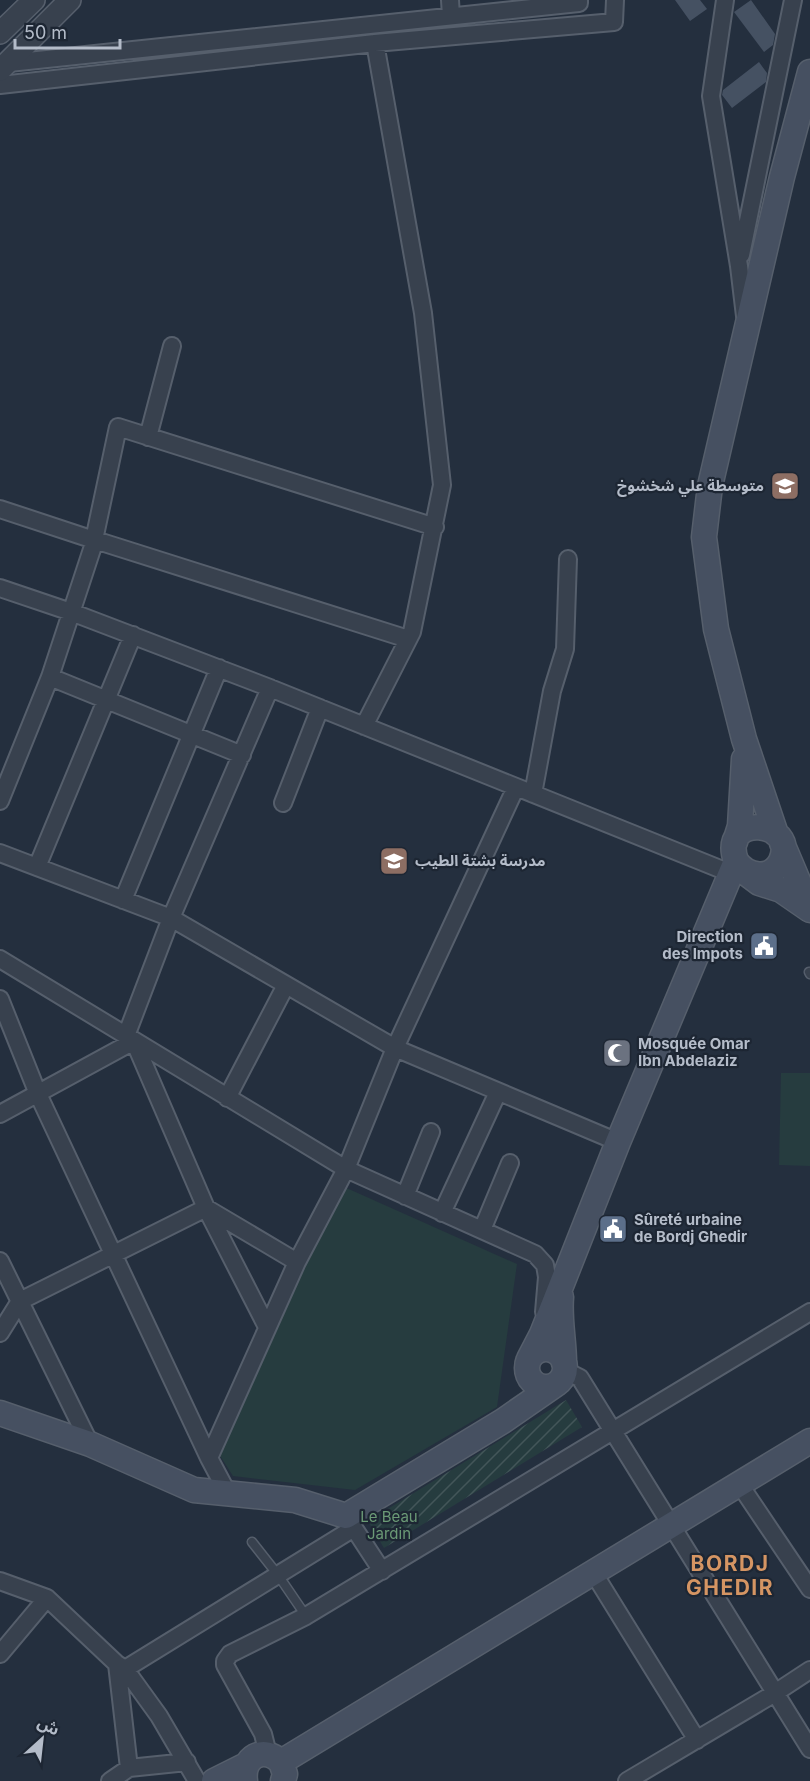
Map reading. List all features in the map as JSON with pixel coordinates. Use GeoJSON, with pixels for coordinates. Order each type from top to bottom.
{"type":"FeatureCollection","features":[{"type":"Feature","properties":{"kind":"main road"},"geometry":{"type":"LineString","coordinates":[[810,72],[782,177],[710,486],[704,537],[716,629],[744,739],[778,837],[810,909]]}},
{"type":"Feature","properties":{"kind":"main road"},"geometry":{"type":"LineString","coordinates":[[503,1421],[515,1404],[528,1365],[618,1142],[737,862],[744,788],[744,739]]}},
{"type":"Feature","properties":{"kind":"main road"},"geometry":{"type":"LineString","coordinates":[[737,862],[761,875],[775,869],[782,855],[778,837],[764,827],[750,827],[738,836],[737,862],[759,883],[781,890],[810,909]]}},
{"type":"Feature","properties":{"kind":"main road"},"geometry":{"type":"LineString","coordinates":[[561,1373],[562,1283]]}},
{"type":"Feature","properties":{"kind":"main road"},"geometry":{"type":"LineString","coordinates":[[545,1349],[557,1353],[561,1373],[543,1387],[537,1386],[529,1377],[528,1365],[538,1351],[545,1349]]}},
{"type":"Feature","properties":{"kind":"main road"},"geometry":{"type":"LineString","coordinates":[[0,1413],[90,1444],[194,1490],[295,1500],[350,1522],[503,1421],[561,1373]]}},
{"type":"Feature","properties":{"kind":"main road"},"geometry":{"type":"LineString","coordinates":[[214,1781],[246,1773],[251,1758],[259,1754],[281,1769],[593,1572],[810,1441]]}},
{"type":"Feature","properties":{"kind":"street"},"geometry":{"type":"LineString","coordinates":[[0,33],[34,0]]}},
{"type":"Feature","properties":{"kind":"street"},"geometry":{"type":"LineString","coordinates":[[3,65],[70,0]]}},
{"type":"Feature","properties":{"kind":"street"},"geometry":{"type":"LineString","coordinates":[[0,85],[375,43],[614,22],[615,0]]}},
{"type":"Feature","properties":{"kind":"street"},"geometry":{"type":"LineString","coordinates":[[725,0],[711,96],[739,266],[746,330]]}},
{"type":"Feature","properties":{"kind":"street"},"geometry":{"type":"LineString","coordinates":[[739,266],[793,0]]}},
{"type":"Feature","properties":{"kind":"street"},"geometry":{"type":"LineString","coordinates":[[3,65],[450,8],[579,1],[580,25]]}},
{"type":"Feature","properties":{"kind":"street"},"geometry":{"type":"LineString","coordinates":[[364,726],[412,632],[442,485],[423,312],[375,43]]}},
{"type":"Feature","properties":{"kind":"street"},"geometry":{"type":"LineString","coordinates":[[148,437],[172,346]]}},
{"type":"Feature","properties":{"kind":"street"},"geometry":{"type":"LineString","coordinates":[[0,801],[50,677],[95,540],[118,428],[435,527]]}},
{"type":"Feature","properties":{"kind":"street"},"geometry":{"type":"LineString","coordinates":[[0,509],[408,639]]}},
{"type":"Feature","properties":{"kind":"street"},"geometry":{"type":"LineString","coordinates":[[533,794],[552,691],[565,649],[568,559]]}},
{"type":"Feature","properties":{"kind":"street"},"geometry":{"type":"LineString","coordinates":[[0,588],[71,612],[219,668],[533,794],[737,862]]}},
{"type":"Feature","properties":{"kind":"street"},"geometry":{"type":"LineString","coordinates":[[37,867],[133,635]]}},
{"type":"Feature","properties":{"kind":"street"},"geometry":{"type":"LineString","coordinates":[[123,900],[219,668]]}},
{"type":"Feature","properties":{"kind":"street"},"geometry":{"type":"LineString","coordinates":[[50,677],[242,755]]}},
{"type":"Feature","properties":{"kind":"street"},"geometry":{"type":"LineString","coordinates":[[0,1114],[130,1039],[171,918],[270,688]]}},
{"type":"Feature","properties":{"kind":"street"},"geometry":{"type":"LineString","coordinates":[[283,803],[320,708]]}},
{"type":"Feature","properties":{"kind":"street"},"geometry":{"type":"LineString","coordinates":[[209,1458],[297,1262],[346,1169],[395,1048],[516,787]]}},
{"type":"Feature","properties":{"kind":"street"},"geometry":{"type":"LineString","coordinates":[[0,853],[171,918],[395,1048],[618,1142]]}},
{"type":"Feature","properties":{"kind":"street"},"geometry":{"type":"LineString","coordinates":[[0,959],[346,1169],[535,1254],[545,1265],[547,1277],[542,1334]]}},
{"type":"Feature","properties":{"kind":"street"},"geometry":{"type":"LineString","coordinates":[[227,1098],[286,985]]}},
{"type":"Feature","properties":{"kind":"street"},"geometry":{"type":"LineString","coordinates":[[0,999],[38,1094],[227,1492]]}},
{"type":"Feature","properties":{"kind":"street"},"geometry":{"type":"LineString","coordinates":[[130,1039],[206,1208],[267,1327]]}},
{"type":"Feature","properties":{"kind":"street"},"geometry":{"type":"LineString","coordinates":[[442,1213],[498,1092]]}},
{"type":"Feature","properties":{"kind":"street"},"geometry":{"type":"LineString","coordinates":[[405,1196],[431,1132]]}},
{"type":"Feature","properties":{"kind":"street"},"geometry":{"type":"LineString","coordinates":[[482,1230],[510,1163]]}},
{"type":"Feature","properties":{"kind":"street"},"geometry":{"type":"LineString","coordinates":[[0,1333],[20,1301],[206,1208]]}},
{"type":"Feature","properties":{"kind":"street"},"geometry":{"type":"LineString","coordinates":[[206,1208],[297,1262]]}},
{"type":"Feature","properties":{"kind":"street"},"geometry":{"type":"LineString","coordinates":[[0,1261],[90,1444]]}},
{"type":"Feature","properties":{"kind":"street"},"geometry":{"type":"LineString","coordinates":[[281,1769],[225,1661],[230,1654],[306,1616],[810,1312]]}},
{"type":"Feature","properties":{"kind":"street"},"geometry":{"type":"LineString","coordinates":[[561,1373],[580,1378],[810,1749]]}},
{"type":"Feature","properties":{"kind":"street"},"geometry":{"type":"LineString","coordinates":[[740,1485],[810,1589]]}},
{"type":"Feature","properties":{"kind":"street"},"geometry":{"type":"LineString","coordinates":[[121,1666],[278,1575],[350,1522],[382,1571]]}},
{"type":"Feature","properties":{"kind":"street"},"geometry":{"type":"LineString","coordinates":[[593,1572],[697,1740]]}},
{"type":"Feature","properties":{"kind":"street"},"geometry":{"type":"LineString","coordinates":[[0,1581],[47,1598],[121,1666],[159,1716],[197,1781]]}},
{"type":"Feature","properties":{"kind":"street"},"geometry":{"type":"LineString","coordinates":[[0,1654],[47,1598]]}},
{"type":"Feature","properties":{"kind":"street"},"geometry":{"type":"LineString","coordinates":[[121,1666],[129,1768]]}},
{"type":"Feature","properties":{"kind":"street"},"geometry":{"type":"LineString","coordinates":[[627,1781],[776,1693],[810,1670]]}},
{"type":"Feature","properties":{"kind":"street"},"geometry":{"type":"LineString","coordinates":[[110,1781],[129,1768],[187,1762]]}},
{"type":"Feature","properties":{"kind":"lane"},"geometry":{"type":"LineString","coordinates":[[252,1542],[306,1616]]}},
{"type":"Feature","properties":{"kind":"green space"},"geometry":{"type":"Polygon","coordinates":[[[781,1073],[810,1073],[810,1166],[779,1165],[781,1073]]]}},
{"type":"Feature","properties":{"kind":"green space"},"geometry":{"type":"Polygon","coordinates":[[[342,1186],[517,1264],[497,1407],[355,1490],[233,1476],[219,1454],[303,1260],[342,1186]]]}},
{"type":"Feature","properties":{"kind":"green space","name":"Le Beau Jardin"},"geometry":{"type":"Polygon","coordinates":[[[566,1400],[582,1427],[384,1548],[368,1521],[566,1400]]]}},
{"type":"Feature","properties":{"kind":"building"},"geometry":{"type":"Polygon","coordinates":[[[675,0],[700,0],[707,9],[690,21],[675,0]]]}},
{"type":"Feature","properties":{"kind":"building"},"geometry":{"type":"Polygon","coordinates":[[[751,0],[775,34],[773,45],[764,52],[734,12],[751,0]]]}},
{"type":"Feature","properties":{"kind":"building"},"geometry":{"type":"Polygon","coordinates":[[[759,62],[767,73],[766,82],[732,108],[722,95],[723,90],[759,62]]]}},
{"type":"Feature","properties":{"kind":"place","name":"متوسطة علي شخشوخ"},"geometry":{"type":"Point","coordinates":[785,486]}},
{"type":"Feature","properties":{"kind":"place","name":"مدرسة بشتة الطيب"},"geometry":{"type":"Point","coordinates":[394,861]}},
{"type":"Feature","properties":{"kind":"place","name":"Direction des Impots"},"geometry":{"type":"Point","coordinates":[764,946]}},
{"type":"Feature","properties":{"kind":"place","name":"Mosquée Omar Ibn Abdelaziz"},"geometry":{"type":"Point","coordinates":[617,1053]}},
{"type":"Feature","properties":{"kind":"place","name":"Sûreté urbaine de Bordj Ghedir"},"geometry":{"type":"Point","coordinates":[613,1229]}},
{"type":"Feature","properties":{"kind":"district","name":"BORDJ GHEDIR"},"geometry":{"type":"Point","coordinates":[730,1576]}}]}
